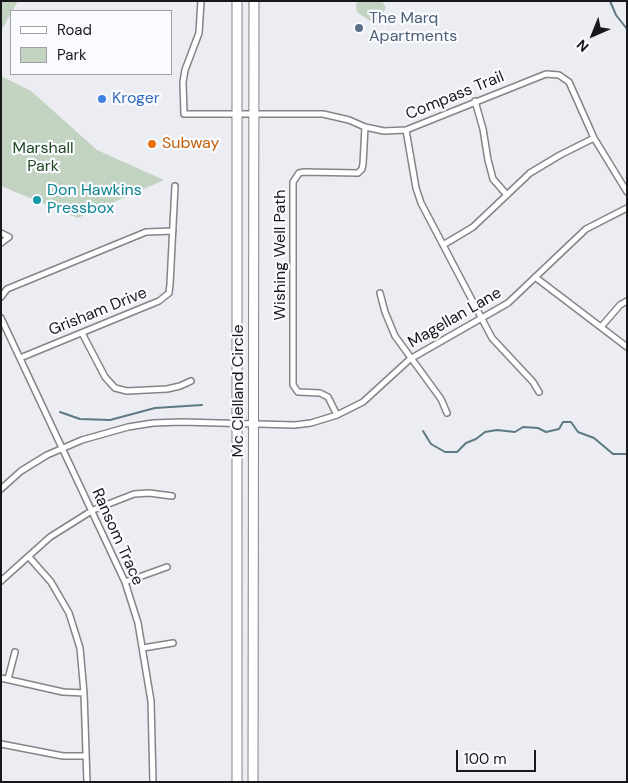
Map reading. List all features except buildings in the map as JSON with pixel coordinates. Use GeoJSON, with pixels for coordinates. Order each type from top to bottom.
{"type":"FeatureCollection","features":[{"type":"Feature","properties":{"kind":"highway","name":"Mc Clelland Circle"},"geometry":{"type":"LineString","coordinates":[[237,782],[238,1]]}},
{"type":"Feature","properties":{"kind":"highway","name":"Mc Clelland Circle"},"geometry":{"type":"LineString","coordinates":[[253,782],[254,1]]}},
{"type":"Feature","properties":{"kind":"street","name":"Compass Trail"},"geometry":{"type":"LineString","coordinates":[[201,1],[199,33],[185,70],[183,82],[184,114],[323,114],[349,120],[365,127],[384,130],[406,130],[546,74],[559,74],[569,82],[594,138]]}},
{"type":"Feature","properties":{"kind":"street"},"geometry":{"type":"LineString","coordinates":[[475,101],[493,179],[506,195]]}},
{"type":"Feature","properties":{"kind":"street","name":"Wishing Well Path"},"geometry":{"type":"LineString","coordinates":[[337,415],[328,397],[320,393],[298,392],[293,385],[293,182],[298,174],[304,172],[358,173],[362,169],[365,127]]}},
{"type":"Feature","properties":{"kind":"street"},"geometry":{"type":"LineString","coordinates":[[406,130],[416,188],[421,204],[492,338],[533,382],[539,392]]}},
{"type":"Feature","properties":{"kind":"street"},"geometry":{"type":"LineString","coordinates":[[442,245],[473,227],[530,173],[594,138],[627,192]]}},
{"type":"Feature","properties":{"kind":"street","name":"Grisham Drive"},"geometry":{"type":"LineString","coordinates":[[20,358],[159,301],[169,293],[175,186]]}},
{"type":"Feature","properties":{"kind":"street","name":"Magellan Lane"},"geometry":{"type":"LineString","coordinates":[[2,486],[21,471],[47,455],[82,440],[128,427],[153,423],[181,422],[294,425],[311,423],[337,415],[363,402],[410,359],[508,303],[586,228],[627,208]]}},
{"type":"Feature","properties":{"kind":"street"},"geometry":{"type":"LineString","coordinates":[[1,297],[7,289],[146,232],[173,231]]}},
{"type":"Feature","properties":{"kind":"street"},"geometry":{"type":"LineString","coordinates":[[1,232],[8,237],[1,243]]}},
{"type":"Feature","properties":{"kind":"street"},"geometry":{"type":"LineString","coordinates":[[535,277],[627,347]]}},
{"type":"Feature","properties":{"kind":"street"},"geometry":{"type":"LineString","coordinates":[[380,293],[385,312],[395,336],[440,399],[447,413]]}},
{"type":"Feature","properties":{"kind":"street"},"geometry":{"type":"LineString","coordinates":[[601,327],[620,305],[627,301]]}},
{"type":"Feature","properties":{"kind":"street","name":"Ransom Trace"},"geometry":{"type":"LineString","coordinates":[[1,318],[93,510],[125,582],[138,623],[151,701],[153,782]]}},
{"type":"Feature","properties":{"kind":"street"},"geometry":{"type":"LineString","coordinates":[[82,333],[105,377],[115,388],[127,391],[167,389],[191,381]]}},
{"type":"Feature","properties":{"kind":"street"},"geometry":{"type":"LineString","coordinates":[[1,581],[50,538],[93,510],[134,494],[149,493],[172,496]]}},
{"type":"Feature","properties":{"kind":"street"},"geometry":{"type":"LineString","coordinates":[[29,557],[51,582],[69,613],[80,648],[84,693],[86,782]]}},
{"type":"Feature","properties":{"kind":"street"},"geometry":{"type":"LineString","coordinates":[[125,582],[167,567]]}},
{"type":"Feature","properties":{"kind":"street"},"geometry":{"type":"LineString","coordinates":[[143,648],[173,643]]}},
{"type":"Feature","properties":{"kind":"street"},"geometry":{"type":"LineString","coordinates":[[8,679],[15,652]]}},
{"type":"Feature","properties":{"kind":"street"},"geometry":{"type":"LineString","coordinates":[[1,678],[63,692],[84,693]]}},
{"type":"Feature","properties":{"kind":"street"},"geometry":{"type":"LineString","coordinates":[[1,744],[63,756],[85,756]]}},
{"type":"Feature","properties":{"kind":"green space"},"geometry":{"type":"Polygon","coordinates":[[[1,1],[18,1],[13,10],[10,10],[10,15],[1,31],[1,1]]]}},
{"type":"Feature","properties":{"kind":"green space"},"geometry":{"type":"Polygon","coordinates":[[[358,1],[382,1],[386,8],[378,21],[373,23],[357,12],[356,5],[358,1]]]}},
{"type":"Feature","properties":{"kind":"green space","name":"Marshall Park"},"geometry":{"type":"Polygon","coordinates":[[[1,76],[31,91],[97,150],[164,180],[78,218],[1,186],[1,76]]]}},
{"type":"Feature","properties":{"kind":"waterway"},"geometry":{"type":"LineString","coordinates":[[610,1],[616,15],[627,29]]}},
{"type":"Feature","properties":{"kind":"waterway"},"geometry":{"type":"LineString","coordinates":[[60,412],[80,419],[110,420],[155,408],[202,405]]}},
{"type":"Feature","properties":{"kind":"waterway"},"geometry":{"type":"LineString","coordinates":[[423,431],[431,444],[445,452],[457,452],[466,443],[476,439],[485,432],[497,430],[515,432],[523,427],[538,428],[546,432],[559,429],[563,422],[571,422],[578,432],[594,438],[613,454],[627,454]]}},
{"type":"Feature","properties":{"kind":"place","name":"The Marq Apartments"},"geometry":{"type":"Point","coordinates":[359,28]}},
{"type":"Feature","properties":{"kind":"place","name":"Kroger"},"geometry":{"type":"Point","coordinates":[102,99]}},
{"type":"Feature","properties":{"kind":"place","name":"Subway"},"geometry":{"type":"Point","coordinates":[152,144]}},
{"type":"Feature","properties":{"kind":"place","name":"Don Hawkins Pressbox"},"geometry":{"type":"Point","coordinates":[37,200]}}]}
